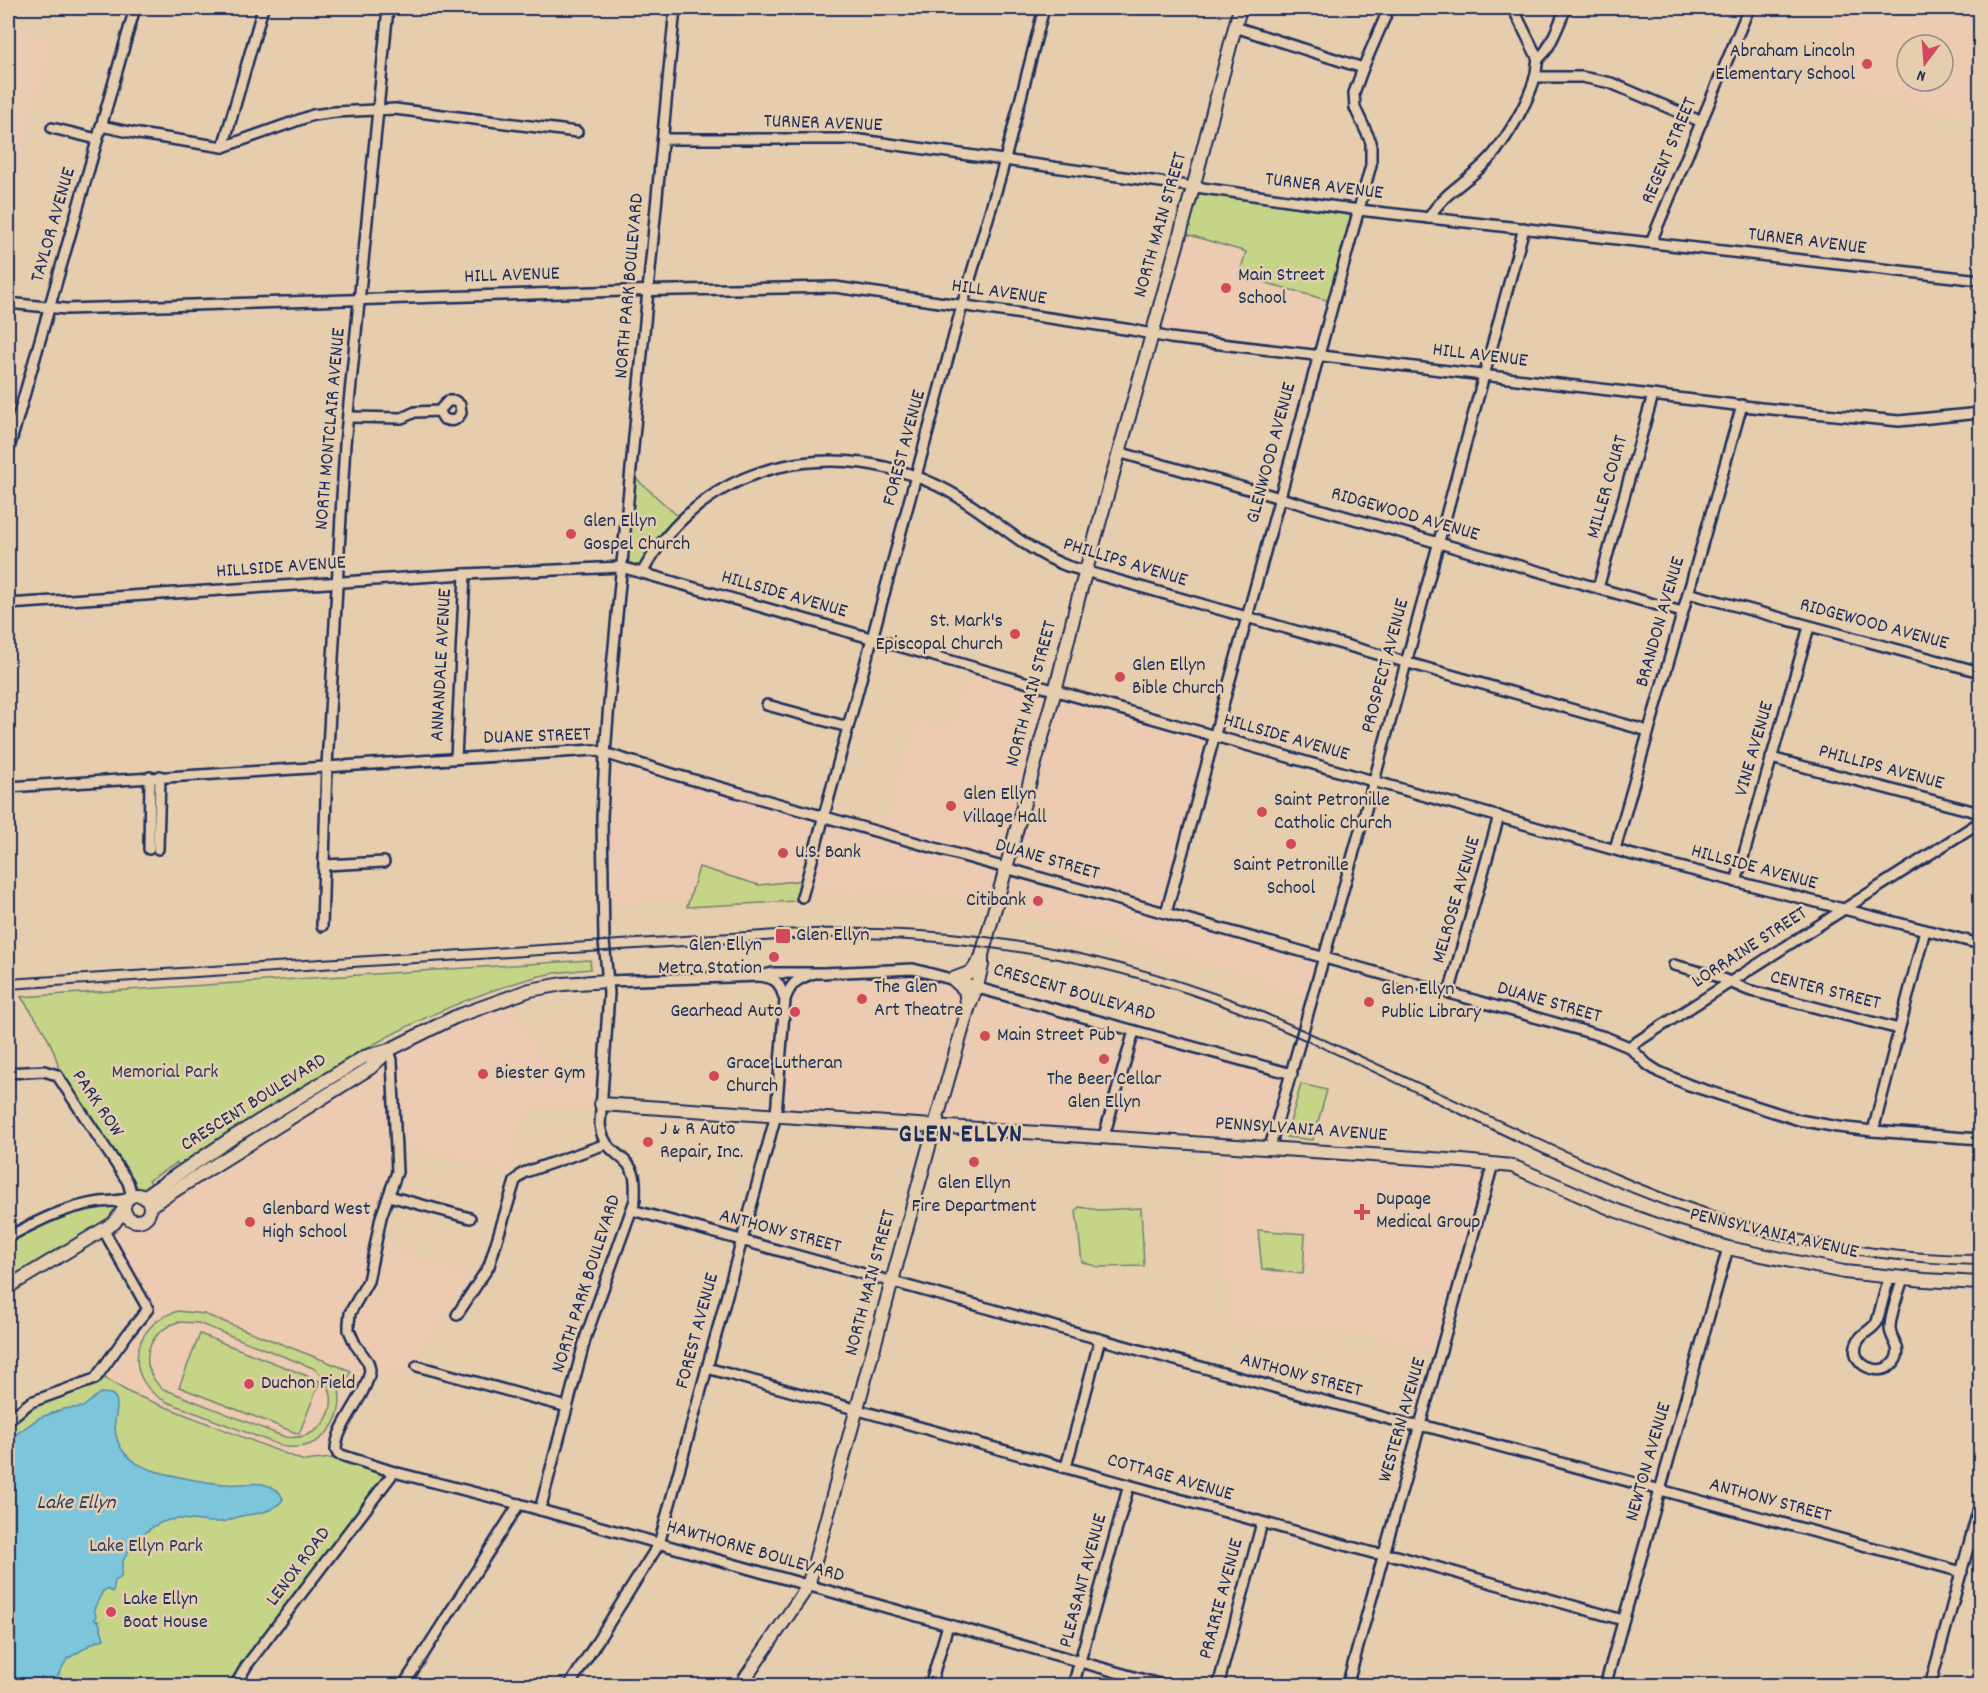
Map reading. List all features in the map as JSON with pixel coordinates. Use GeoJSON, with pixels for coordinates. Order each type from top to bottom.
{"type":"FeatureCollection","features":[{"type":"Feature","properties":{"kind":"street","name":"TAYLOR AVENUE"},"geometry":{"type":"LineString","coordinates":[[8,453],[135,8]]}},
{"type":"Feature","properties":{"kind":"street"},"geometry":{"type":"LineString","coordinates":[[223,147],[263,8]]}},
{"type":"Feature","properties":{"kind":"street","name":"NORTH MONTCLAIR AVENUE"},"geometry":{"type":"LineString","coordinates":[[322,926],[327,766],[345,444],[388,8]]}},
{"type":"Feature","properties":{"kind":"street","name":"NORTH PARK BOULEVARD"},"geometry":{"type":"LineString","coordinates":[[604,754],[675,8]]}},
{"type":"Feature","properties":{"kind":"street","name":"FOREST AVENUE"},"geometry":{"type":"LineString","coordinates":[[801,897],[1044,8]]}},
{"type":"Feature","properties":{"kind":"street","name":"NORTH MAIN STREET"},"geometry":{"type":"LineString","coordinates":[[740,1686],[808,1586],[935,1125],[968,1009],[977,986],[982,956],[1055,691],[1085,571],[1193,188],[1240,8]]}},
{"type":"Feature","properties":{"kind":"street","name":"GLENWOOD AVENUE"},"geometry":{"type":"LineString","coordinates":[[1166,913],[1216,736],[1317,355],[1371,165],[1372,152],[1368,132],[1355,108],[1354,93],[1389,8]]}},
{"type":"Feature","properties":{"kind":"street"},"geometry":{"type":"LineString","coordinates":[[1513,8],[1538,59]]}},
{"type":"Feature","properties":{"kind":"street"},"geometry":{"type":"LineString","coordinates":[[1429,219],[1436,206],[1475,173],[1495,152],[1511,128],[1535,77],[1538,59],[1546,51],[1566,8]]}},
{"type":"Feature","properties":{"kind":"street","name":"REGENT STREET"},"geometry":{"type":"LineString","coordinates":[[1652,242],[1749,8]]}},
{"type":"Feature","properties":{"kind":"street"},"geometry":{"type":"LineString","coordinates":[[1235,27],[1363,68]]}},
{"type":"Feature","properties":{"kind":"street"},"geometry":{"type":"LineString","coordinates":[[1535,77],[1582,77],[1611,83],[1702,122]]}},
{"type":"Feature","properties":{"kind":"street"},"geometry":{"type":"LineString","coordinates":[[101,126],[223,147],[314,115],[395,109],[577,132]]}},
{"type":"Feature","properties":{"kind":"street"},"geometry":{"type":"LineString","coordinates":[[52,128],[97,139]]}},
{"type":"Feature","properties":{"kind":"street","name":"TURNER AVENUE"},"geometry":{"type":"LineString","coordinates":[[663,139],[854,139],[1193,188],[1429,219],[1980,280]]}},
{"type":"Feature","properties":{"kind":"street","name":"PROSPECT AVENUE"},"geometry":{"type":"LineString","coordinates":[[1270,1147],[1374,781],[1524,228]]}},
{"type":"Feature","properties":{"kind":"street","name":"HILL AVENUE"},"geometry":{"type":"LineString","coordinates":[[8,303],[66,309],[835,287],[1170,338],[1742,405],[1899,421],[1980,413]]}},
{"type":"Feature","properties":{"kind":"street","name":"MILLER COURT"},"geometry":{"type":"LineString","coordinates":[[1598,588],[1653,395]]}},
{"type":"Feature","properties":{"kind":"street","name":"BRANDON AVENUE"},"geometry":{"type":"LineString","coordinates":[[1615,849],[1742,405]]}},
{"type":"Feature","properties":{"kind":"street"},"geometry":{"type":"LineString","coordinates":[[349,417],[402,418],[414,412],[439,411]]}},
{"type":"Feature","properties":{"kind":"street","name":"RIDGEWOOD AVENUE"},"geometry":{"type":"LineString","coordinates":[[1118,452],[1683,612]]}},
{"type":"Feature","properties":{"kind":"street","name":"PHILLIPS AVENUE"},"geometry":{"type":"LineString","coordinates":[[642,573],[653,552],[693,509],[729,485],[758,472],[800,462],[840,461],[877,466],[916,476],[963,500],[1042,555],[1085,571],[1648,731]]}},
{"type":"Feature","properties":{"kind":"street","name":"HILLSIDE AVENUE"},"geometry":{"type":"LineString","coordinates":[[8,604],[465,574],[621,567],[1615,849],[1842,910],[1980,944]]}},
{"type":"Feature","properties":{"kind":"street","name":"ANNANDALE AVENUE"},"geometry":{"type":"LineString","coordinates":[[456,758],[465,574]]}},
{"type":"Feature","properties":{"kind":"street","name":"RIDGEWOOD AVENUE"},"geometry":{"type":"LineString","coordinates":[[1688,593],[1980,672]]}},
{"type":"Feature","properties":{"kind":"street","name":"VINE AVENUE"},"geometry":{"type":"LineString","coordinates":[[1736,882],[1809,627]]}},
{"type":"Feature","properties":{"kind":"street"},"geometry":{"type":"LineString","coordinates":[[767,705],[848,727]]}},
{"type":"Feature","properties":{"kind":"street","name":"DUANE STREET"},"geometry":{"type":"LineString","coordinates":[[8,787],[594,750],[1605,1037],[1629,1047],[1653,1069],[1689,1085],[1799,1120],[1873,1131],[1980,1139]]}},
{"type":"Feature","properties":{"kind":"street"},"geometry":{"type":"LineString","coordinates":[[457,1315],[489,1266],[515,1181],[523,1173],[606,1144],[601,1130],[609,993],[603,909],[604,754]]}},
{"type":"Feature","properties":{"kind":"street","name":"PHILLIPS AVENUE"},"geometry":{"type":"LineString","coordinates":[[1771,758],[1980,813]]}},
{"type":"Feature","properties":{"kind":"street"},"geometry":{"type":"LineString","coordinates":[[154,849],[155,776]]}},
{"type":"Feature","properties":{"kind":"street","name":"MELROSE AVENUE"},"geometry":{"type":"LineString","coordinates":[[1449,993],[1499,816]]}},
{"type":"Feature","properties":{"kind":"street","name":"LORRAINE STREET"},"geometry":{"type":"LineString","coordinates":[[1629,1047],[1980,822]]}},
{"type":"Feature","properties":{"kind":"street"},"geometry":{"type":"LineString","coordinates":[[325,866],[384,862]]}},
{"type":"Feature","properties":{"kind":"street"},"geometry":{"type":"LineString","coordinates":[[1873,1131],[1925,930]]}},
{"type":"Feature","properties":{"kind":"street"},"geometry":{"type":"LineString","coordinates":[[968,1009],[965,990],[953,979],[972,972],[982,956]]}},
{"type":"Feature","properties":{"kind":"street","name":"CENTER STREET"},"geometry":{"type":"LineString","coordinates":[[1674,965],[1716,976],[1748,990],[1899,1029]]}},
{"type":"Feature","properties":{"kind":"street","name":"CRESCENT BOULEVARD"},"geometry":{"type":"LineString","coordinates":[[8,1287],[109,1226],[131,1202],[370,1068],[389,1050],[455,1017],[530,990],[563,984],[760,976],[773,973],[913,969],[1292,1074]]}},
{"type":"Feature","properties":{"kind":"street"},"geometry":{"type":"LineString","coordinates":[[785,1000],[794,981],[824,973]]}},
{"type":"Feature","properties":{"kind":"street"},"geometry":{"type":"LineString","coordinates":[[760,976],[778,982],[785,1000]]}},
{"type":"Feature","properties":{"kind":"street","name":"FOREST AVENUE"},"geometry":{"type":"LineString","coordinates":[[569,1686],[659,1544],[776,1115],[785,1000]]}},
{"type":"Feature","properties":{"kind":"street"},"geometry":{"type":"LineString","coordinates":[[1104,1136],[1134,1031]]}},
{"type":"Feature","properties":{"kind":"street"},"geometry":{"type":"LineString","coordinates":[[389,1050],[392,1060],[397,1163],[389,1196],[470,1218]]}},
{"type":"Feature","properties":{"kind":"street","name":"PARK ROW"},"geometry":{"type":"LineString","coordinates":[[8,1073],[44,1071],[57,1075],[128,1182],[131,1202]]}},
{"type":"Feature","properties":{"kind":"street","name":"PENNSYLVANIA AVENUE"},"geometry":{"type":"LineString","coordinates":[[602,1104],[1270,1147],[1512,1166],[1612,1209],[1728,1248],[1801,1264],[1889,1277],[1980,1283]]}},
{"type":"Feature","properties":{"kind":"street","name":"NORTH PARK BOULEVARD"},"geometry":{"type":"LineString","coordinates":[[540,1510],[586,1336],[634,1200],[634,1176],[630,1168],[606,1144]]}},
{"type":"Feature","properties":{"kind":"street","name":"WESTERN AVENUE"},"geometry":{"type":"LineString","coordinates":[[1347,1686],[1493,1164]]}},
{"type":"Feature","properties":{"kind":"street","name":"HAWTHORNE BOULEVARD"},"geometry":{"type":"LineString","coordinates":[[389,1196],[377,1233],[368,1281],[350,1313],[349,1330],[355,1344],[368,1362],[370,1370],[369,1381],[338,1438],[336,1450],[343,1456],[1166,1686]]}},
{"type":"Feature","properties":{"kind":"street"},"geometry":{"type":"LineString","coordinates":[[8,1237],[64,1209],[100,1201],[131,1202],[150,1213],[145,1219],[132,1220],[126,1214],[131,1202]]}},
{"type":"Feature","properties":{"kind":"street","name":"ANTHONY STREET"},"geometry":{"type":"LineString","coordinates":[[632,1210],[1962,1572]]}},
{"type":"Feature","properties":{"kind":"street","name":"CRESCENT BOULEVARD"},"geometry":{"type":"LineString","coordinates":[[109,1226],[132,1220]]}},
{"type":"Feature","properties":{"kind":"street"},"geometry":{"type":"LineString","coordinates":[[8,1420],[31,1402],[95,1379],[148,1309],[109,1226]]}},
{"type":"Feature","properties":{"kind":"street","name":"NEWTON AVENUE"},"geometry":{"type":"LineString","coordinates":[[1608,1685],[1623,1620],[1728,1248]]}},
{"type":"Feature","properties":{"kind":"street"},"geometry":{"type":"LineString","coordinates":[[1889,1277],[1877,1322],[1858,1340],[1855,1349],[1857,1358],[1872,1370],[1881,1370],[1890,1366],[1896,1359],[1898,1349],[1890,1329],[1903,1278]]}},
{"type":"Feature","properties":{"kind":"street"},"geometry":{"type":"LineString","coordinates":[[1066,1467],[1100,1339]]}},
{"type":"Feature","properties":{"kind":"street"},"geometry":{"type":"LineString","coordinates":[[417,1365],[567,1407]]}},
{"type":"Feature","properties":{"kind":"street","name":"COTTAGE AVENUE"},"geometry":{"type":"LineString","coordinates":[[707,1368],[1262,1523],[1623,1620]]}},
{"type":"Feature","properties":{"kind":"street","name":"LENOX ROAD"},"geometry":{"type":"LineString","coordinates":[[236,1683],[247,1665],[394,1472]]}},
{"type":"Feature","properties":{"kind":"street","name":"PLEASANT AVENUE"},"geometry":{"type":"LineString","coordinates":[[1073,1686],[1129,1485]]}},
{"type":"Feature","properties":{"kind":"street"},"geometry":{"type":"LineString","coordinates":[[403,1686],[519,1504]]}},
{"type":"Feature","properties":{"kind":"street"},"geometry":{"type":"LineString","coordinates":[[1930,1686],[1980,1504]]}},
{"type":"Feature","properties":{"kind":"street","name":"PRAIRIE AVENUE"},"geometry":{"type":"LineString","coordinates":[[1218,1686],[1262,1523]]}},
{"type":"Feature","properties":{"kind":"street"},"geometry":{"type":"LineString","coordinates":[[930,1686],[948,1625]]}},
{"type":"Feature","properties":{"kind":"street"},"geometry":{"type":"LineString","coordinates":[[236,1683],[249,1686]]}},
{"type":"Feature","properties":{"kind":"shaded area","name":"Abraham Lincoln Elementary School"},"geometry":{"type":"Polygon","coordinates":[[[1841,8],[1980,8],[1980,48],[1962,118],[1822,81],[1841,8]]]}},
{"type":"Feature","properties":{"kind":"shaded area"},"geometry":{"type":"Polygon","coordinates":[[[8,25],[54,38],[8,205],[8,25]]]}},
{"type":"Feature","properties":{"kind":"shaded area","name":"Main Street School"},"geometry":{"type":"Polygon","coordinates":[[[1183,233],[1247,252],[1240,275],[1330,301],[1315,353],[1155,332],[1183,233]]]}},
{"type":"Feature","properties":{"kind":"shaded area"},"geometry":{"type":"Polygon","coordinates":[[[966,669],[1052,693],[1003,864],[882,829],[905,746],[911,738],[916,719],[950,728],[966,669]]]}},
{"type":"Feature","properties":{"kind":"shaded area"},"geometry":{"type":"Polygon","coordinates":[[[1056,694],[1213,738],[1165,910],[1008,866],[1056,694]]]}},
{"type":"Feature","properties":{"kind":"shaded area"},"geometry":{"type":"Polygon","coordinates":[[[606,756],[822,817],[805,880],[759,885],[699,867],[689,900],[605,905],[606,756]]]}},
{"type":"Feature","properties":{"kind":"shaded area"},"geometry":{"type":"Polygon","coordinates":[[[826,818],[992,872],[997,884],[993,902],[920,895],[805,893],[826,818]]]}},
{"type":"Feature","properties":{"kind":"shaded area"},"geometry":{"type":"Polygon","coordinates":[[[1012,879],[1321,960],[1311,998],[1265,985],[1266,980],[1003,908],[1012,879]]]}},
{"type":"Feature","properties":{"kind":"shaded area"},"geometry":{"type":"Polygon","coordinates":[[[913,971],[972,986],[934,1123],[778,1113],[786,975],[913,971]]]}},
{"type":"Feature","properties":{"kind":"shaded area"},"geometry":{"type":"Polygon","coordinates":[[[974,989],[1131,1033],[1102,1134],[938,1123],[974,989]]]}},
{"type":"Feature","properties":{"kind":"shaded area","name":"Glenbard West High School"},"geometry":{"type":"Polygon","coordinates":[[[511,999],[539,1057],[601,1073],[599,1111],[536,1107],[524,1114],[509,1173],[394,1142],[395,1164],[374,1241],[473,1276],[402,1378],[368,1370],[367,1380],[324,1458],[304,1461],[130,1393],[105,1378],[151,1316],[102,1233],[371,1071],[393,1051],[455,1020],[511,999]]]}},
{"type":"Feature","properties":{"kind":"shaded area"},"geometry":{"type":"Polygon","coordinates":[[[1136,1034],[1288,1076],[1268,1145],[1107,1134],[1136,1034]]]}},
{"type":"Feature","properties":{"kind":"shaded area"},"geometry":{"type":"Polygon","coordinates":[[[1217,1146],[1490,1166],[1438,1354],[1368,1334],[1228,1325],[1217,1146]]]}},
{"type":"Feature","properties":{"kind":"green space"},"geometry":{"type":"Polygon","coordinates":[[[1195,191],[1354,211],[1330,301],[1239,275],[1246,252],[1183,233],[1195,191]]]}},
{"type":"Feature","properties":{"kind":"green space"},"geometry":{"type":"Polygon","coordinates":[[[632,475],[680,518],[638,568],[623,564],[632,475]]]}},
{"type":"Feature","properties":{"kind":"green space"},"geometry":{"type":"Polygon","coordinates":[[[699,867],[759,885],[805,880],[796,901],[687,907],[699,867]]]}},
{"type":"Feature","properties":{"kind":"green space","name":"Memorial Park"},"geometry":{"type":"Polygon","coordinates":[[[590,960],[591,969],[543,975],[492,990],[389,1036],[231,1132],[180,1166],[177,1163],[149,1180],[155,1188],[143,1192],[140,1191],[59,1070],[49,1041],[21,997],[590,960]]]}},
{"type":"Feature","properties":{"kind":"green space"},"geometry":{"type":"Polygon","coordinates":[[[1301,1084],[1327,1090],[1313,1140],[1286,1137],[1301,1084]]]}},
{"type":"Feature","properties":{"kind":"green space"},"geometry":{"type":"Polygon","coordinates":[[[121,1204],[122,1211],[8,1281],[8,1241],[57,1216],[79,1209],[121,1204]]]}},
{"type":"Feature","properties":{"kind":"green space"},"geometry":{"type":"Polygon","coordinates":[[[1079,1207],[1099,1210],[1141,1208],[1144,1266],[1098,1267],[1082,1262],[1076,1210],[1079,1207]]]}},
{"type":"Feature","properties":{"kind":"green space"},"geometry":{"type":"Polygon","coordinates":[[[1258,1230],[1305,1234],[1303,1274],[1262,1269],[1258,1230]]]}},
{"type":"Feature","properties":{"kind":"green space"},"geometry":{"type":"Polygon","coordinates":[[[178,1311],[204,1314],[351,1371],[347,1381],[335,1377],[340,1405],[337,1417],[330,1429],[310,1444],[297,1447],[282,1446],[167,1402],[153,1393],[143,1381],[138,1367],[138,1354],[142,1340],[150,1328],[162,1318],[178,1311]],[[178,1322],[159,1333],[153,1341],[149,1350],[149,1369],[161,1388],[285,1437],[300,1437],[313,1432],[322,1424],[329,1414],[330,1390],[324,1378],[313,1368],[198,1323],[178,1322]]]}},
{"type":"Feature","properties":{"kind":"green space","name":"Duchon Field"},"geometry":{"type":"Polygon","coordinates":[[[200,1334],[320,1381],[299,1434],[179,1387],[200,1334]]]}},
{"type":"Feature","properties":{"kind":"green space","name":"Lake Ellyn Park"},"geometry":{"type":"Polygon","coordinates":[[[105,1378],[130,1393],[304,1461],[331,1458],[387,1474],[229,1685],[8,1686],[8,1423],[34,1404],[97,1383],[105,1378]]]}},
{"type":"Feature","properties":{"kind":"water","name":"Lake Ellyn"},"geometry":{"type":"Polygon","coordinates":[[[100,1393],[111,1394],[115,1397],[117,1440],[126,1454],[138,1464],[155,1471],[198,1481],[266,1485],[276,1490],[283,1499],[267,1511],[223,1522],[178,1519],[153,1527],[139,1538],[128,1552],[123,1561],[121,1577],[115,1581],[113,1592],[107,1589],[103,1591],[94,1609],[96,1616],[94,1619],[99,1622],[104,1639],[67,1659],[56,1679],[47,1685],[8,1685],[8,1440],[39,1418],[63,1409],[83,1407],[100,1393]]]}},
{"type":"Feature","properties":{"kind":"railway"},"geometry":{"type":"LineString","coordinates":[[8,979],[777,930],[852,928],[978,936],[1047,947],[1114,962],[1246,1005],[1606,1170],[1652,1189],[1733,1217],[1803,1235],[1874,1248],[1980,1255]]}},
{"type":"Feature","properties":{"kind":"railway"},"geometry":{"type":"LineString","coordinates":[[8,989],[809,938],[860,938],[962,944],[1012,951],[1112,971],[1210,1001],[1327,1050],[1613,1185],[1709,1221],[1786,1241],[1863,1256],[1980,1265]]}},
{"type":"Feature","properties":{"kind":"place","name":"Abraham Lincoln Elementary School"},"geometry":{"type":"Point","coordinates":[1867,64]}},
{"type":"Feature","properties":{"kind":"place","name":"Main Street School"},"geometry":{"type":"Point","coordinates":[1226,288]}},
{"type":"Feature","properties":{"kind":"place","name":"Glen Ellyn Gospel Church"},"geometry":{"type":"Point","coordinates":[571,534]}},
{"type":"Feature","properties":{"kind":"place","name":"St. Mark's Episcopal Church"},"geometry":{"type":"Point","coordinates":[1015,634]}},
{"type":"Feature","properties":{"kind":"place","name":"Glen Ellyn Bible Church"},"geometry":{"type":"Point","coordinates":[1120,677]}},
{"type":"Feature","properties":{"kind":"place","name":"Glen Ellyn Village Hall"},"geometry":{"type":"Point","coordinates":[951,806]}},
{"type":"Feature","properties":{"kind":"place","name":"Saint Petronille Catholic Church"},"geometry":{"type":"Point","coordinates":[1262,812]}},
{"type":"Feature","properties":{"kind":"place","name":"Saint Petronille School"},"geometry":{"type":"Point","coordinates":[1291,844]}},
{"type":"Feature","properties":{"kind":"place","name":"U.S. Bank"},"geometry":{"type":"Point","coordinates":[783,853]}},
{"type":"Feature","properties":{"kind":"place","name":"Citibank"},"geometry":{"type":"Point","coordinates":[1038,901]}},
{"type":"Feature","properties":{"kind":"place","name":"Glen Ellyn"},"geometry":{"type":"Point","coordinates":[783,936]}},
{"type":"Feature","properties":{"kind":"place","name":"Glen Ellyn Metra Station"},"geometry":{"type":"Point","coordinates":[774,957]}},
{"type":"Feature","properties":{"kind":"place","name":"The Glen Art Theatre"},"geometry":{"type":"Point","coordinates":[862,999]}},
{"type":"Feature","properties":{"kind":"place","name":"Glen Ellyn Public Library"},"geometry":{"type":"Point","coordinates":[1369,1002]}},
{"type":"Feature","properties":{"kind":"place","name":"Gearhead Auto"},"geometry":{"type":"Point","coordinates":[795,1012]}},
{"type":"Feature","properties":{"kind":"place","name":"Main Street Pub"},"geometry":{"type":"Point","coordinates":[985,1036]}},
{"type":"Feature","properties":{"kind":"place","name":"The Beer Cellar Glen Ellyn"},"geometry":{"type":"Point","coordinates":[1104,1059]}},
{"type":"Feature","properties":{"kind":"place","name":"Biester Gym"},"geometry":{"type":"Point","coordinates":[483,1074]}},
{"type":"Feature","properties":{"kind":"place","name":"Grace Lutheran Church"},"geometry":{"type":"Point","coordinates":[714,1076]}},
{"type":"Feature","properties":{"kind":"place","name":"J & R Auto Repair, Inc."},"geometry":{"type":"Point","coordinates":[648,1142]}},
{"type":"Feature","properties":{"kind":"place","name":"Glen Ellyn Fire Department"},"geometry":{"type":"Point","coordinates":[974,1162]}},
{"type":"Feature","properties":{"kind":"place","name":"Dupage Medical Group"},"geometry":{"type":"Point","coordinates":[1362,1212]}},
{"type":"Feature","properties":{"kind":"place","name":"Glenbard West High School"},"geometry":{"type":"Point","coordinates":[250,1222]}},
{"type":"Feature","properties":{"kind":"place","name":"Duchon Field"},"geometry":{"type":"Point","coordinates":[249,1384]}},
{"type":"Feature","properties":{"kind":"place","name":"Lake Ellyn Boat House"},"geometry":{"type":"Point","coordinates":[111,1612]}},
{"type":"Feature","properties":{"kind":"district","name":"GLEN ELLYN"},"geometry":{"type":"Point","coordinates":[961,1135]}}]}
